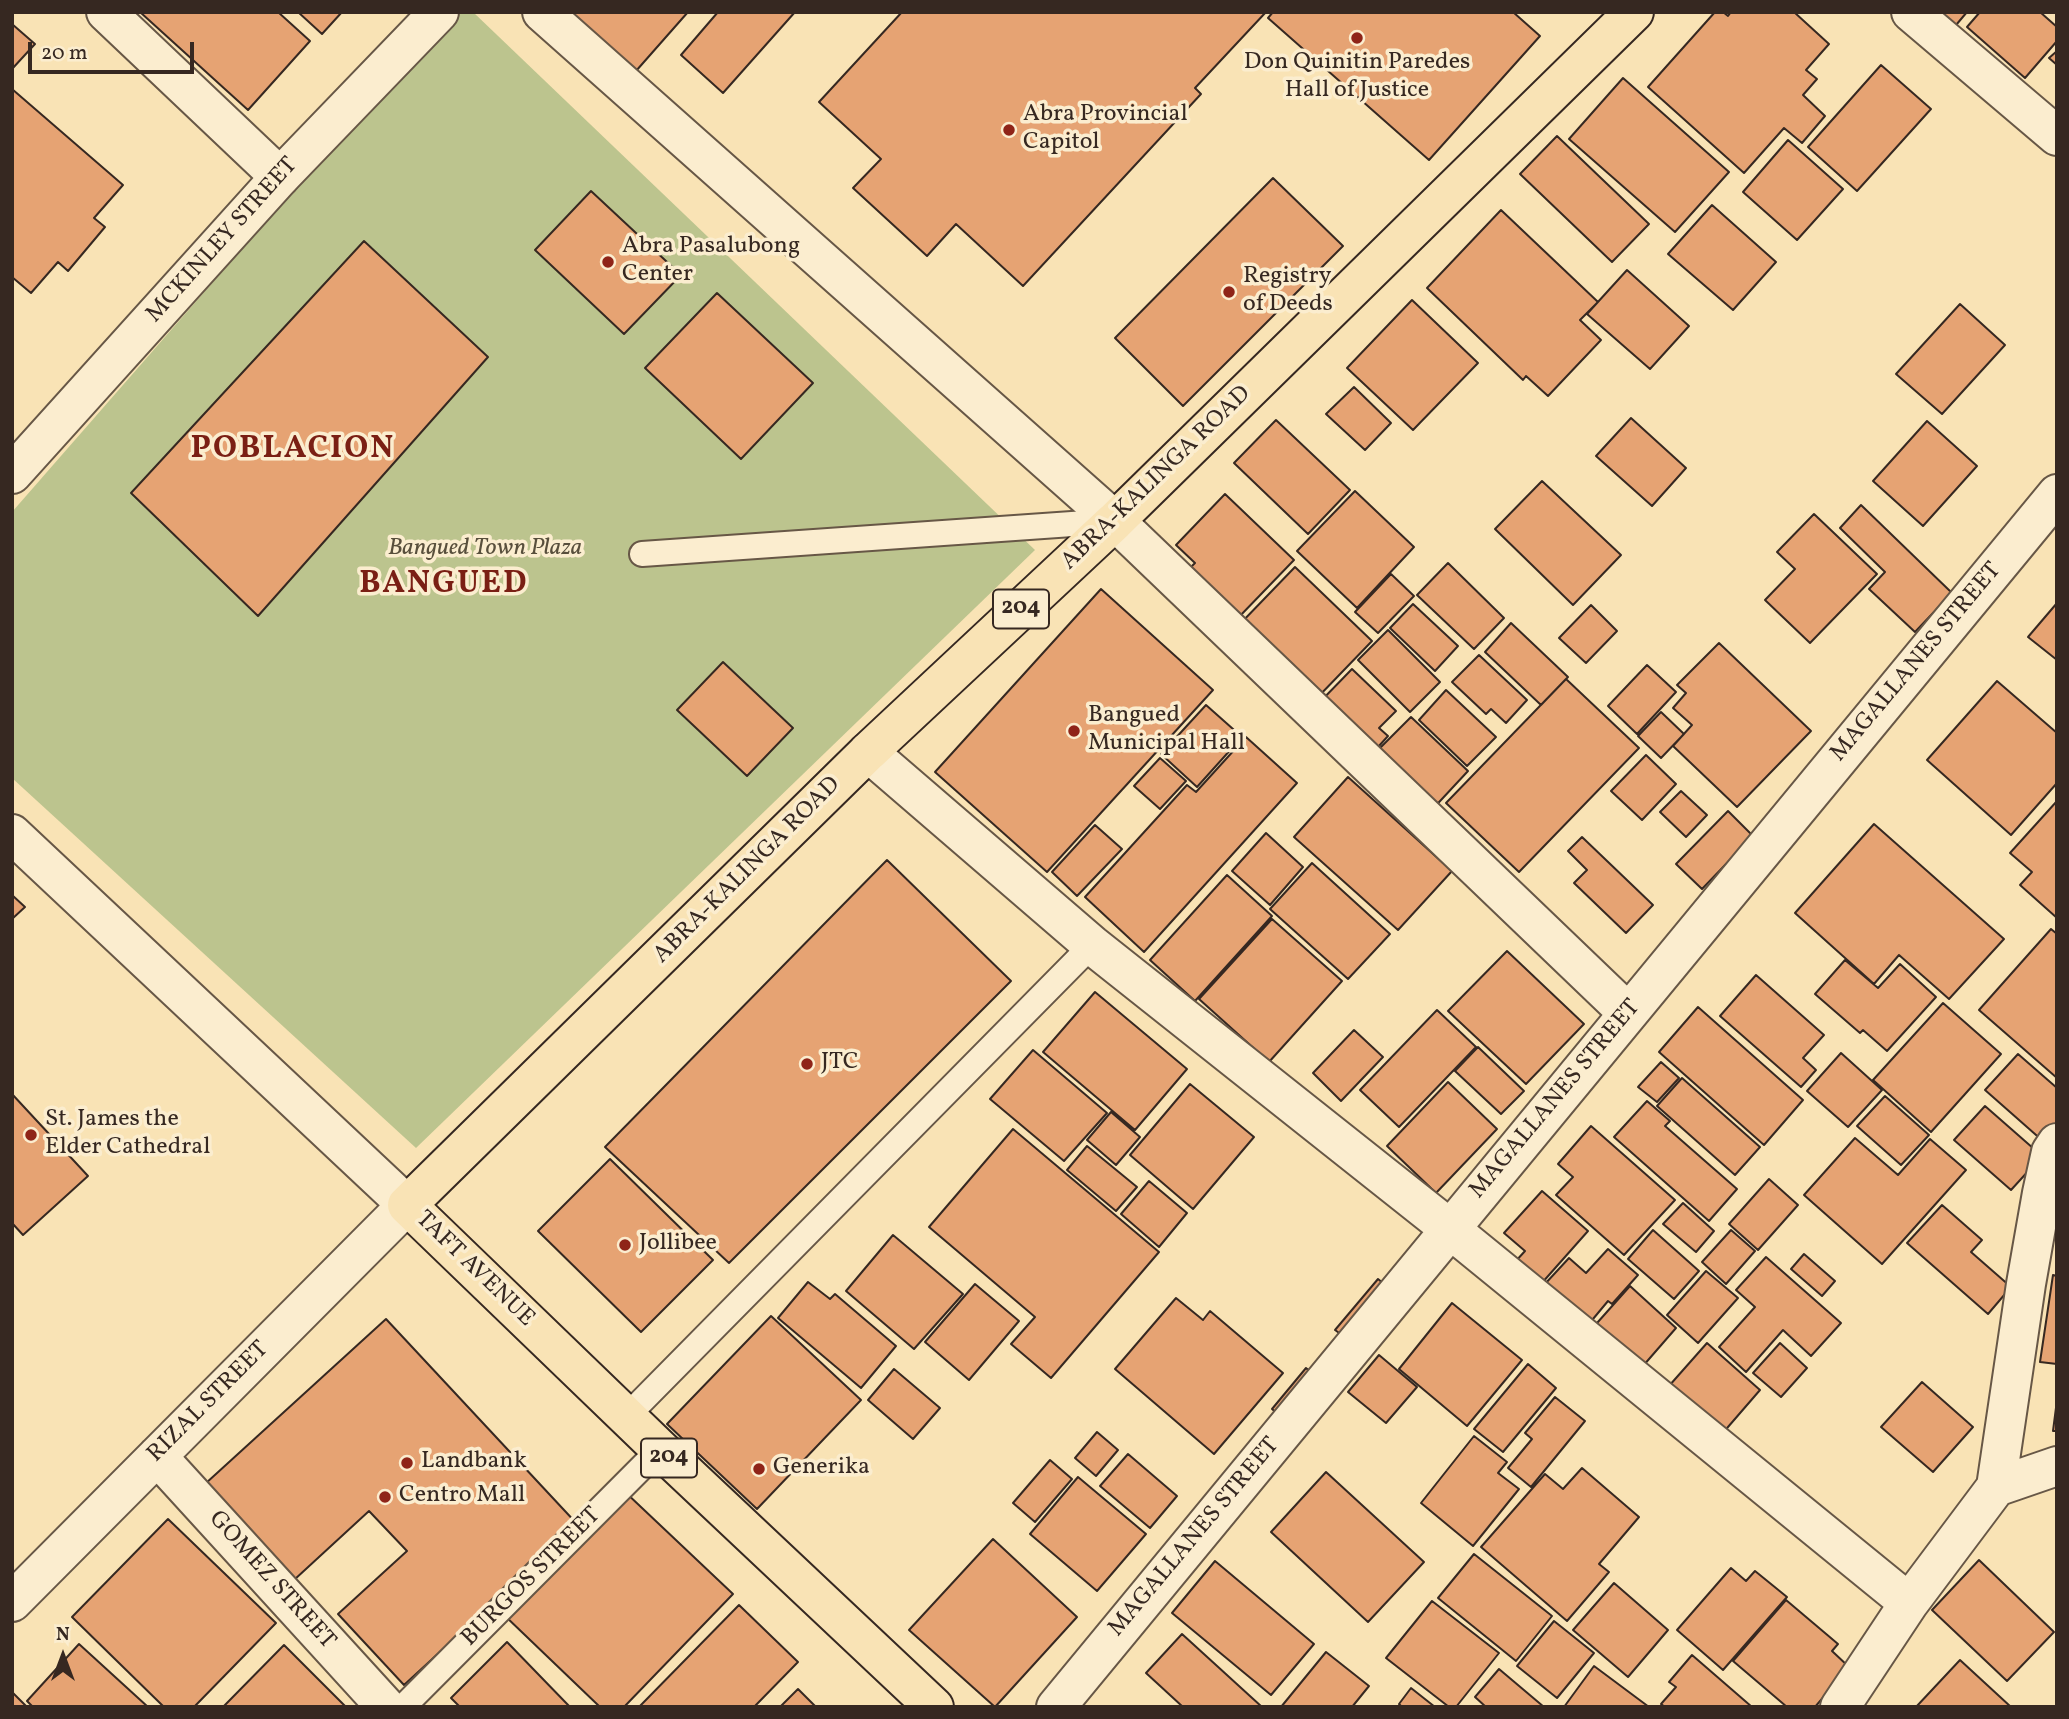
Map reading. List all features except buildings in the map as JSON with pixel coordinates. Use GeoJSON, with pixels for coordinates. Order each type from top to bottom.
{"type":"FeatureCollection","features":[{"type":"Feature","properties":{"kind":"main road","name":"ABRA-KALINGA ROAD"},"geometry":{"type":"LineString","coordinates":[[407,1205],[869,752],[1115,521],[1634,12]]}},
{"type":"Feature","properties":{"kind":"main road","name":"TAFT AVENUE"},"geometry":{"type":"LineString","coordinates":[[407,1205],[660,1449],[934,1707]]}},
{"type":"Feature","properties":{"kind":"street"},"geometry":{"type":"LineString","coordinates":[[106,12],[280,177]]}},
{"type":"Feature","properties":{"kind":"street","name":"MCKINLEY STREET"},"geometry":{"type":"LineString","coordinates":[[12,474],[280,177],[439,12]]}},
{"type":"Feature","properties":{"kind":"street"},"geometry":{"type":"LineString","coordinates":[[542,12],[1115,521],[1628,1013]]}},
{"type":"Feature","properties":{"kind":"street"},"geometry":{"type":"LineString","coordinates":[[1912,12],[2057,136]]}},
{"type":"Feature","properties":{"kind":"street","name":"MAGALLANES STREET"},"geometry":{"type":"LineString","coordinates":[[1056,1707],[2057,494]]}},
{"type":"Feature","properties":{"kind":"street"},"geometry":{"type":"LineString","coordinates":[[869,752],[1092,945],[1450,1229],[1909,1603]]}},
{"type":"Feature","properties":{"kind":"street","name":"TAFT AVENUE"},"geometry":{"type":"LineString","coordinates":[[12,834],[407,1205]]}},
{"type":"Feature","properties":{"kind":"street"},"geometry":{"type":"LineString","coordinates":[[1840,1707],[1909,1603],[1996,1487],[2039,1206],[2051,1152],[2057,1143]]}},
{"type":"Feature","properties":{"kind":"street","name":"RIZAL STREET"},"geometry":{"type":"LineString","coordinates":[[12,1602],[407,1205]]}},
{"type":"Feature","properties":{"kind":"street","name":"GOMEZ STREET"},"geometry":{"type":"LineString","coordinates":[[157,1456],[386,1707]]}},
{"type":"Feature","properties":{"kind":"street"},"geometry":{"type":"LineString","coordinates":[[1996,1487],[2057,1466]]}},
{"type":"Feature","properties":{"kind":"lane"},"geometry":{"type":"LineString","coordinates":[[642,554],[1115,521]]}},
{"type":"Feature","properties":{"kind":"lane"},"geometry":{"type":"LineString","coordinates":[[627,1416],[1092,945]]}},
{"type":"Feature","properties":{"kind":"lane","name":"BURGOS STREET"},"geometry":{"type":"LineString","coordinates":[[403,1707],[660,1449]]}},
{"type":"Feature","properties":{"kind":"green space","name":"Bangued Town Plaza"},"geometry":{"type":"Polygon","coordinates":[[[449,12],[473,12],[1035,550],[416,1148],[12,778],[12,512],[449,12]]]}},
{"type":"Feature","properties":{"kind":"place","name":"Don Quinitin Paredes Hall of Justice"},"geometry":{"type":"Point","coordinates":[1357,38]}},
{"type":"Feature","properties":{"kind":"place","name":"Abra Provincial Capitol"},"geometry":{"type":"Point","coordinates":[1009,130]}},
{"type":"Feature","properties":{"kind":"place","name":"Abra Pasalubong Center"},"geometry":{"type":"Point","coordinates":[608,262]}},
{"type":"Feature","properties":{"kind":"place","name":"Registry of Deeds"},"geometry":{"type":"Point","coordinates":[1229,292]}},
{"type":"Feature","properties":{"kind":"place","name":"Bangued Municipal Hall"},"geometry":{"type":"Point","coordinates":[1074,731]}},
{"type":"Feature","properties":{"kind":"place","name":"JTC"},"geometry":{"type":"Point","coordinates":[807,1064]}},
{"type":"Feature","properties":{"kind":"place","name":"St. James the Elder Cathedral"},"geometry":{"type":"Point","coordinates":[31,1135]}},
{"type":"Feature","properties":{"kind":"place","name":"Jollibee"},"geometry":{"type":"Point","coordinates":[625,1245]}},
{"type":"Feature","properties":{"kind":"place","name":"Landbank"},"geometry":{"type":"Point","coordinates":[407,1463]}},
{"type":"Feature","properties":{"kind":"place","name":"Generika"},"geometry":{"type":"Point","coordinates":[759,1469]}},
{"type":"Feature","properties":{"kind":"place","name":"Centro Mall"},"geometry":{"type":"Point","coordinates":[385,1497]}},
{"type":"Feature","properties":{"kind":"district","name":"POBLACION"},"geometry":{"type":"Point","coordinates":[293,451]}},
{"type":"Feature","properties":{"kind":"district","name":"BANGUED"},"geometry":{"type":"Point","coordinates":[444,586]}}]}
